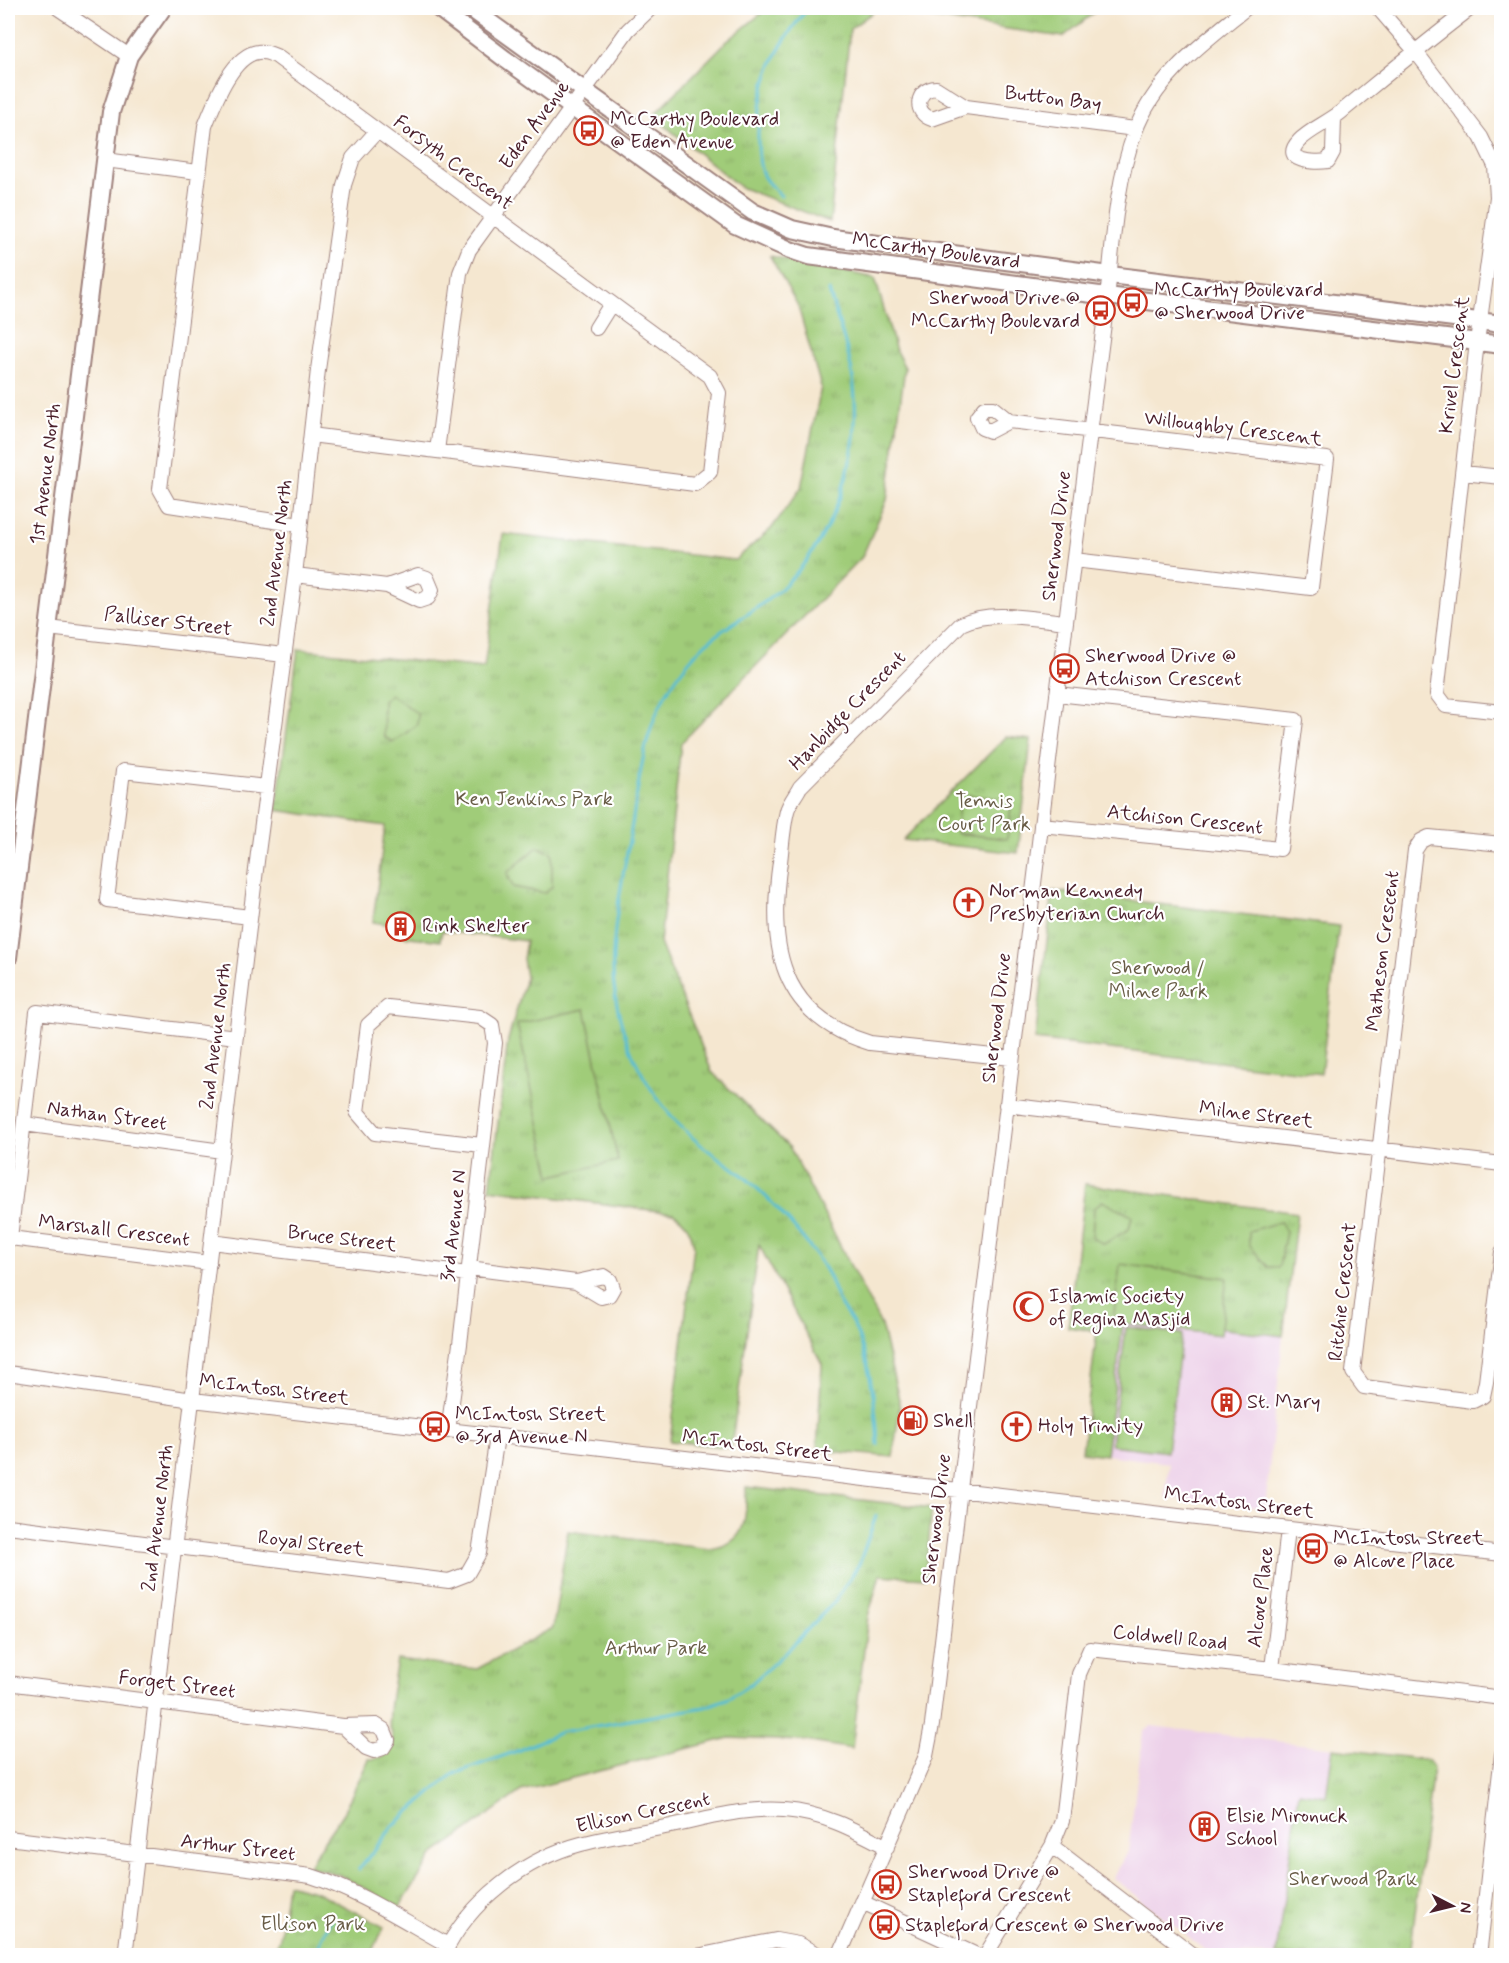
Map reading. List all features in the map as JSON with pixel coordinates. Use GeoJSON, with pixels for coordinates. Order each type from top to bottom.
{"type":"FeatureCollection","features":[{"type":"Feature","properties":{"kind":"main road","name":"1st Avenue North"},"geometry":{"type":"LineString","coordinates":[[8,957],[111,112],[129,56],[163,8]]}},
{"type":"Feature","properties":{"kind":"main road","name":"McCarthy Boulevard"},"geometry":{"type":"LineString","coordinates":[[438,8],[735,225],[808,256],[1502,345]]}},
{"type":"Feature","properties":{"kind":"main road","name":"McCarthy Boulevard"},"geometry":{"type":"LineString","coordinates":[[470,8],[753,212],[792,229],[833,238],[1502,324]]}},
{"type":"Feature","properties":{"kind":"street"},"geometry":{"type":"LineString","coordinates":[[58,8],[129,56]]}},
{"type":"Feature","properties":{"kind":"street","name":"Eden Avenue"},"geometry":{"type":"LineString","coordinates":[[437,450],[460,273],[469,250],[628,30],[651,8]]}},
{"type":"Feature","properties":{"kind":"street","name":"Sherwood Drive"},"geometry":{"type":"LineString","coordinates":[[839,1956],[926,1756],[932,1725],[1065,622],[1118,200],[1126,161],[1136,129],[1156,92],[1184,59],[1246,8]]}},
{"type":"Feature","properties":{"kind":"street","name":"Krivel Crescent"},"geometry":{"type":"LineString","coordinates":[[1378,8],[1416,52],[1481,137],[1495,166],[1497,196],[1479,322],[1437,694],[1446,706],[1502,712]]}},
{"type":"Feature","properties":{"kind":"street"},"geometry":{"type":"LineString","coordinates":[[1334,118],[1471,8]]}},
{"type":"Feature","properties":{"kind":"street","name":"Forsyth Crescent"},"geometry":{"type":"LineString","coordinates":[[300,525],[169,506],[160,489],[205,126],[221,88],[246,56],[260,51],[276,56],[710,376],[719,393],[710,472],[695,484],[311,435]]}},
{"type":"Feature","properties":{"kind":"street","name":"Button Bay"},"geometry":{"type":"LineString","coordinates":[[966,107],[1136,129]]}},
{"type":"Feature","properties":{"kind":"street","name":"2nd Avenue North"},"geometry":{"type":"LineString","coordinates":[[125,1956],[266,787],[295,575],[318,370],[344,185],[353,158],[377,131]]}},
{"type":"Feature","properties":{"kind":"street"},"geometry":{"type":"LineString","coordinates":[[105,160],[198,172]]}},
{"type":"Feature","properties":{"kind":"street"},"geometry":{"type":"LineString","coordinates":[[596,328],[611,304]]}},
{"type":"Feature","properties":{"kind":"street"},"geometry":{"type":"LineString","coordinates":[[1009,421],[1089,431]]}},
{"type":"Feature","properties":{"kind":"street","name":"Willoughby Crescent"},"geometry":{"type":"LineString","coordinates":[[1074,561],[1311,588],[1327,459],[1089,431]]}},
{"type":"Feature","properties":{"kind":"street"},"geometry":{"type":"LineString","coordinates":[[1462,473],[1502,477]]}},
{"type":"Feature","properties":{"kind":"street"},"geometry":{"type":"LineString","coordinates":[[295,575],[387,586]]}},
{"type":"Feature","properties":{"kind":"street","name":"Hanbidge Crescent"},"geometry":{"type":"LineString","coordinates":[[1012,1058],[870,1043],[850,1038],[829,1026],[798,997],[784,967],[778,949],[776,892],[787,810],[800,787],[961,624],[986,615],[1065,622]]}},
{"type":"Feature","properties":{"kind":"street","name":"Palliser Street"},"geometry":{"type":"LineString","coordinates":[[48,628],[284,655]]}},
{"type":"Feature","properties":{"kind":"street","name":"Atchison Crescent"},"geometry":{"type":"LineString","coordinates":[[1041,825],[1280,849],[1296,720],[1057,694]]}},
{"type":"Feature","properties":{"kind":"street"},"geometry":{"type":"LineString","coordinates":[[250,917],[107,900],[114,834],[123,771],[266,787]]}},
{"type":"Feature","properties":{"kind":"street","name":"Matheson Crescent"},"geometry":{"type":"LineString","coordinates":[[1378,1149],[1415,850],[1421,841],[1429,837],[1502,844]]}},
{"type":"Feature","properties":{"kind":"street","name":"3rd Avenue N"},"geometry":{"type":"LineString","coordinates":[[448,1431],[495,1043],[492,1025],[480,1017],[388,1007],[368,1025],[357,1112],[375,1133],[482,1145]]}},
{"type":"Feature","properties":{"kind":"street","name":"Marshall Crescent"},"geometry":{"type":"LineString","coordinates":[[209,1263],[10,1238],[38,1012],[236,1038]]}},
{"type":"Feature","properties":{"kind":"street","name":"Milne Street"},"geometry":{"type":"LineString","coordinates":[[1006,1105],[1502,1164]]}},
{"type":"Feature","properties":{"kind":"street","name":"Nathan Street"},"geometry":{"type":"LineString","coordinates":[[24,1124],[222,1151]]}},
{"type":"Feature","properties":{"kind":"street","name":"Ritchie Crescent"},"geometry":{"type":"LineString","coordinates":[[1378,1149],[1353,1372],[1364,1387],[1473,1401],[1483,1396],[1502,1252]]}},
{"type":"Feature","properties":{"kind":"street","name":"Bruce Street"},"geometry":{"type":"LineString","coordinates":[[211,1242],[576,1282]]}},
{"type":"Feature","properties":{"kind":"street","name":"McIntosh Street"},"geometry":{"type":"LineString","coordinates":[[8,1373],[193,1400],[497,1437],[1502,1554]]}},
{"type":"Feature","properties":{"kind":"street","name":"Royal Street"},"geometry":{"type":"LineString","coordinates":[[8,1526],[449,1581],[467,1574],[479,1553],[497,1437]]}},
{"type":"Feature","properties":{"kind":"street","name":"Alcove Place"},"geometry":{"type":"LineString","coordinates":[[1272,1669],[1288,1529]]}},
{"type":"Feature","properties":{"kind":"street","name":"Coldwell Road"},"geometry":{"type":"LineString","coordinates":[[986,1956],[1052,1846],[1062,1821],[1079,1674],[1090,1648],[1502,1698]]}},
{"type":"Feature","properties":{"kind":"street","name":"Forget Street"},"geometry":{"type":"LineString","coordinates":[[8,1683],[343,1725]]}},
{"type":"Feature","properties":{"kind":"street"},"geometry":{"type":"LineString","coordinates":[[1479,1956],[1502,1754]]}},
{"type":"Feature","properties":{"kind":"street","name":"Ellison Crescent"},"geometry":{"type":"LineString","coordinates":[[446,1950],[472,1912],[501,1885],[537,1860],[580,1844],[751,1810],[786,1810],[833,1820],[886,1847]]}},
{"type":"Feature","properties":{"kind":"street","name":"Arthur Street"},"geometry":{"type":"LineString","coordinates":[[8,1838],[311,1876],[353,1893],[446,1950]]}},
{"type":"Feature","properties":{"kind":"street"},"geometry":{"type":"LineString","coordinates":[[1052,1846],[1195,1956]]}},
{"type":"Feature","properties":{"kind":"street"},"geometry":{"type":"LineString","coordinates":[[862,1902],[979,1956]]}},
{"type":"Feature","properties":{"kind":"street"},"geometry":{"type":"LineString","coordinates":[[697,1956],[776,1940],[798,1944],[821,1956]]}},
{"type":"Feature","properties":{"kind":"shaded area"},"geometry":{"type":"Polygon","coordinates":[[[1124,1317],[1283,1336],[1265,1508],[1165,1497],[1169,1463],[1106,1455],[1124,1317]]]}},
{"type":"Feature","properties":{"kind":"shaded area"},"geometry":{"type":"Polygon","coordinates":[[[1151,1726],[1333,1748],[1326,1796],[1299,1793],[1276,1955],[1212,1955],[1113,1878],[1128,1852],[1143,1732],[1151,1726]]]}},
{"type":"Feature","properties":{"kind":"green space"},"geometry":{"type":"Polygon","coordinates":[[[768,8],[1100,8],[1063,37],[876,10],[850,29],[830,222],[740,187],[653,116],[725,43],[768,8]]]}},
{"type":"Feature","properties":{"kind":"green space","name":"Ken Jenkins Park"},"geometry":{"type":"Polygon","coordinates":[[[770,256],[875,278],[896,351],[905,368],[887,500],[862,557],[681,743],[660,943],[712,1072],[790,1148],[881,1325],[900,1404],[893,1457],[817,1450],[822,1364],[759,1245],[731,1448],[670,1441],[694,1246],[685,1223],[673,1213],[490,1189],[508,1040],[526,977],[523,959],[526,941],[442,931],[440,941],[396,935],[397,926],[373,922],[385,826],[276,810],[298,649],[484,668],[503,534],[735,560],[771,529],[801,488],[821,387],[798,306],[770,256]]]}},
{"type":"Feature","properties":{"kind":"green space"},"geometry":{"type":"Polygon","coordinates":[[[390,694],[418,714],[417,725],[393,742],[384,737],[383,701],[390,694]]]}},
{"type":"Feature","properties":{"kind":"green space","name":"Tennis Court Park"},"geometry":{"type":"Polygon","coordinates":[[[1006,737],[1031,740],[1018,853],[903,840],[1006,737]]]}},
{"type":"Feature","properties":{"kind":"green space"},"geometry":{"type":"Polygon","coordinates":[[[960,794],[1012,800],[1007,839],[956,833],[960,794]]]}},
{"type":"Feature","properties":{"kind":"green space"},"geometry":{"type":"Polygon","coordinates":[[[538,847],[552,853],[552,887],[545,893],[513,887],[507,873],[538,847]]]}},
{"type":"Feature","properties":{"kind":"green space","name":"Sherwood / Milne Park"},"geometry":{"type":"Polygon","coordinates":[[[1053,891],[1339,926],[1321,1074],[1035,1040],[1053,891]]]}},
{"type":"Feature","properties":{"kind":"green space"},"geometry":{"type":"Polygon","coordinates":[[[585,1009],[618,1161],[551,1176],[517,1024],[585,1009]]]}},
{"type":"Feature","properties":{"kind":"green space"},"geometry":{"type":"Polygon","coordinates":[[[1085,1184],[1297,1213],[1283,1336],[1124,1317],[1106,1455],[1082,1452],[1097,1331],[1068,1327],[1085,1184]]]}},
{"type":"Feature","properties":{"kind":"green space"},"geometry":{"type":"Polygon","coordinates":[[[1102,1201],[1132,1216],[1129,1229],[1104,1244],[1092,1238],[1094,1208],[1102,1201]]]}},
{"type":"Feature","properties":{"kind":"green space"},"geometry":{"type":"Polygon","coordinates":[[[1280,1222],[1286,1232],[1279,1267],[1268,1267],[1249,1245],[1249,1231],[1280,1222]]]}},
{"type":"Feature","properties":{"kind":"green space"},"geometry":{"type":"Polygon","coordinates":[[[1120,1264],[1227,1278],[1220,1335],[1113,1322],[1120,1264]]]}},
{"type":"Feature","properties":{"kind":"green space"},"geometry":{"type":"Polygon","coordinates":[[[1126,1327],[1182,1334],[1167,1452],[1111,1445],[1126,1327]]]}},
{"type":"Feature","properties":{"kind":"green space","name":"Arthur Park"},"geometry":{"type":"Polygon","coordinates":[[[746,1487],[932,1508],[925,1578],[880,1575],[868,1616],[852,1749],[805,1741],[729,1738],[521,1791],[433,1855],[400,1907],[340,1875],[309,1866],[343,1813],[369,1759],[383,1757],[392,1746],[393,1737],[389,1716],[397,1660],[477,1669],[553,1628],[568,1531],[710,1549],[732,1542],[738,1535],[745,1519],[746,1487]]]}},
{"type":"Feature","properties":{"kind":"green space","name":"Sherwood Park"},"geometry":{"type":"Polygon","coordinates":[[[1333,1748],[1428,1760],[1433,1767],[1410,1955],[1276,1955],[1299,1792],[1326,1796],[1333,1748]]]}},
{"type":"Feature","properties":{"kind":"green space","name":"Ellison Park"},"geometry":{"type":"Polygon","coordinates":[[[287,1884],[315,1891],[384,1927],[371,1955],[271,1955],[280,1938],[287,1884]]]}},
{"type":"Feature","properties":{"kind":"waterway"},"geometry":{"type":"LineString","coordinates":[[781,196],[766,181],[761,170],[758,150],[759,115],[771,66],[786,37],[808,8]]}},
{"type":"Feature","properties":{"kind":"waterway"},"geometry":{"type":"LineString","coordinates":[[829,291],[847,351],[854,387],[853,442],[840,496],[830,521],[800,568],[773,596],[701,648],[680,673],[662,701],[649,736],[640,773],[620,892],[613,955],[614,981],[617,1006],[633,1056],[659,1100],[693,1138],[741,1174],[770,1201],[805,1241],[825,1269],[840,1304],[855,1328],[865,1356],[874,1400],[878,1445]]}},
{"type":"Feature","properties":{"kind":"waterway"},"geometry":{"type":"LineString","coordinates":[[359,1869],[394,1825],[453,1774],[561,1732],[705,1707],[729,1698],[751,1684],[790,1648],[836,1600],[859,1564],[876,1516]]}},
{"type":"Feature","properties":{"kind":"waterway"},"geometry":{"type":"LineString","coordinates":[[314,1956],[333,1914]]}},
{"type":"Feature","properties":{"kind":"place","name":"McCarthy Boulevard @ Eden Avenue"},"geometry":{"type":"Point","coordinates":[589,131]}},
{"type":"Feature","properties":{"kind":"place","name":"McCarthy Boulevard @ Sherwood Drive"},"geometry":{"type":"Point","coordinates":[1133,302]}},
{"type":"Feature","properties":{"kind":"place","name":"Sherwood Drive @ McCarthy Boulevard"},"geometry":{"type":"Point","coordinates":[1101,310]}},
{"type":"Feature","properties":{"kind":"place","name":"Sherwood Drive @ Atchison Crescent"},"geometry":{"type":"Point","coordinates":[1064,668]}},
{"type":"Feature","properties":{"kind":"place","name":"Norman Kennedy Presbyterian Church"},"geometry":{"type":"Point","coordinates":[968,902]}},
{"type":"Feature","properties":{"kind":"place","name":"Rink Shelter"},"geometry":{"type":"Point","coordinates":[401,926]}},
{"type":"Feature","properties":{"kind":"place","name":"Islamic Society of Regina Masjid"},"geometry":{"type":"Point","coordinates":[1028,1307]}},
{"type":"Feature","properties":{"kind":"place","name":"St. Mary"},"geometry":{"type":"Point","coordinates":[1226,1402]}},
{"type":"Feature","properties":{"kind":"place","name":"Shell"},"geometry":{"type":"Point","coordinates":[912,1421]}},
{"type":"Feature","properties":{"kind":"place","name":"McIntosh Street @ 3rd Avenue N"},"geometry":{"type":"Point","coordinates":[434,1426]}},
{"type":"Feature","properties":{"kind":"place","name":"Holy Trinity"},"geometry":{"type":"Point","coordinates":[1017,1426]}},
{"type":"Feature","properties":{"kind":"place","name":"McIntosh Street @ Alcove Place"},"geometry":{"type":"Point","coordinates":[1312,1549]}},
{"type":"Feature","properties":{"kind":"place","name":"Elsie Mironuck School"},"geometry":{"type":"Point","coordinates":[1205,1827]}},
{"type":"Feature","properties":{"kind":"place","name":"Sherwood Drive @ Stapleford Crescent"},"geometry":{"type":"Point","coordinates":[887,1884]}},
{"type":"Feature","properties":{"kind":"place","name":"Stapleford Crescent @ Sherwood Drive"},"geometry":{"type":"Point","coordinates":[884,1925]}}]}
